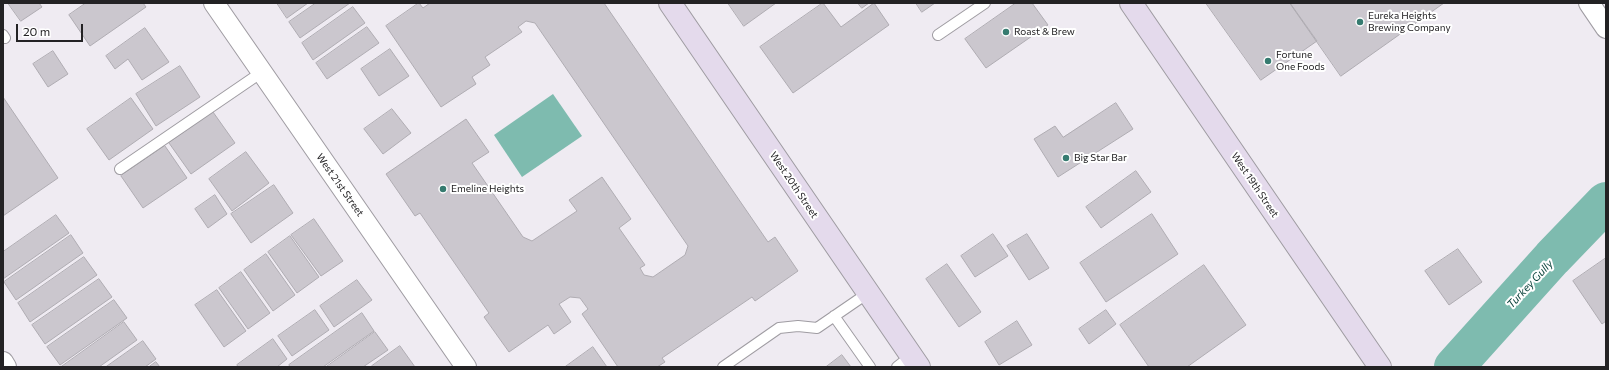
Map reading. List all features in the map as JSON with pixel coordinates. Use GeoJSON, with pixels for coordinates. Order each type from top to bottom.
{"type":"FeatureCollection","features":[{"type":"Feature","properties":{"kind":"street","name":"West 21st Street"},"geometry":{"type":"LineString","coordinates":[[214,3],[466,367]]}},
{"type":"Feature","properties":{"kind":"street","name":"West 20th Street"},"geometry":{"type":"LineString","coordinates":[[670,3],[868,293],[909,363]]}},
{"type":"Feature","properties":{"kind":"street","name":"West 19th Street"},"geometry":{"type":"LineString","coordinates":[[1131,3],[1380,367]]}},
{"type":"Feature","properties":{"kind":"street"},"geometry":{"type":"LineString","coordinates":[[1589,3],[1606,28]]}},
{"type":"Feature","properties":{"kind":"street"},"geometry":{"type":"LineString","coordinates":[[3,362],[6,367]]}},
{"type":"Feature","properties":{"kind":"lane"},"geometry":{"type":"LineString","coordinates":[[938,35],[985,3]]}},
{"type":"Feature","properties":{"kind":"lane"},"geometry":{"type":"LineString","coordinates":[[120,169],[262,72]]}},
{"type":"Feature","properties":{"kind":"lane"},"geometry":{"type":"LineString","coordinates":[[723,367],[779,328],[798,326],[816,328],[868,293]]}},
{"type":"Feature","properties":{"kind":"lane"},"geometry":{"type":"LineString","coordinates":[[834,316],[870,367]]}},
{"type":"Feature","properties":{"kind":"shaded area"},"geometry":{"type":"Polygon","coordinates":[[[553,94],[582,136],[522,177],[494,135],[553,94]]]}},
{"type":"Feature","properties":{"kind":"building"},"geometry":{"type":"Polygon","coordinates":[[[8,3],[39,3],[42,7],[21,21],[8,3]]]}},
{"type":"Feature","properties":{"kind":"building"},"geometry":{"type":"Polygon","coordinates":[[[86,3],[143,3],[146,7],[90,46],[69,15],[86,3]]]}},
{"type":"Feature","properties":{"kind":"building"},"geometry":{"type":"Polygon","coordinates":[[[277,3],[308,3],[287,18],[277,3]]]}},
{"type":"Feature","properties":{"kind":"building"},"geometry":{"type":"Polygon","coordinates":[[[316,3],[350,3],[300,38],[289,22],[316,3]]]}},
{"type":"Feature","properties":{"kind":"building","name":"Emeline Heights"},"geometry":{"type":"Polygon","coordinates":[[[419,3],[423,8],[430,3],[604,3],[768,242],[775,237],[798,271],[755,301],[752,297],[662,358],[665,362],[657,367],[618,367],[582,314],[588,309],[580,298],[570,297],[559,304],[571,322],[554,334],[548,325],[509,352],[484,317],[489,313],[420,213],[415,216],[386,174],[466,119],[489,152],[472,163],[523,237],[532,241],[577,211],[569,200],[602,177],[631,219],[619,228],[645,265],[640,268],[644,275],[653,277],[685,255],[688,246],[535,23],[526,21],[518,27],[522,32],[485,57],[490,65],[472,77],[476,84],[441,107],[386,26],[419,3]]]}},
{"type":"Feature","properties":{"kind":"building"},"geometry":{"type":"Polygon","coordinates":[[[728,3],[776,3],[744,26],[728,3]]]}},
{"type":"Feature","properties":{"kind":"building"},"geometry":{"type":"Polygon","coordinates":[[[823,3],[841,27],[874,3],[889,25],[793,93],[760,47],[823,3]]]}},
{"type":"Feature","properties":{"kind":"building"},"geometry":{"type":"Polygon","coordinates":[[[858,3],[869,3],[862,8],[858,3]]]}},
{"type":"Feature","properties":{"kind":"building"},"geometry":{"type":"Polygon","coordinates":[[[916,3],[935,3],[922,12],[916,3]]]}},
{"type":"Feature","properties":{"kind":"building","name":"Roast & Brew"},"geometry":{"type":"Polygon","coordinates":[[[1016,3],[1032,3],[1048,25],[986,68],[965,39],[1016,3]]]}},
{"type":"Feature","properties":{"kind":"building","name":"Fortune One Foods"},"geometry":{"type":"Polygon","coordinates":[[[1206,3],[1290,3],[1317,41],[1261,80],[1206,3]]]}},
{"type":"Feature","properties":{"kind":"building","name":"Eureka Heights Brewing Company"},"geometry":{"type":"Polygon","coordinates":[[[1290,3],[1444,3],[1341,76],[1290,3]]]}},
{"type":"Feature","properties":{"kind":"building"},"geometry":{"type":"Polygon","coordinates":[[[353,7],[365,23],[313,60],[302,43],[353,7]]]}},
{"type":"Feature","properties":{"kind":"building"},"geometry":{"type":"Polygon","coordinates":[[[367,27],[379,43],[327,79],[316,63],[367,27]]]}},
{"type":"Feature","properties":{"kind":"building"},"geometry":{"type":"Polygon","coordinates":[[[145,28],[169,62],[142,80],[128,59],[115,69],[106,56],[145,28]]]}},
{"type":"Feature","properties":{"kind":"building"},"geometry":{"type":"Polygon","coordinates":[[[390,49],[409,76],[379,96],[361,69],[390,49]]]}},
{"type":"Feature","properties":{"kind":"building"},"geometry":{"type":"Polygon","coordinates":[[[53,51],[68,74],[48,87],[33,64],[53,51]]]}},
{"type":"Feature","properties":{"kind":"building"},"geometry":{"type":"Polygon","coordinates":[[[180,66],[200,97],[156,126],[136,94],[180,66]]]}},
{"type":"Feature","properties":{"kind":"building"},"geometry":{"type":"Polygon","coordinates":[[[3,97],[58,178],[3,216],[3,97]]]}},
{"type":"Feature","properties":{"kind":"building"},"geometry":{"type":"Polygon","coordinates":[[[131,98],[153,129],[109,160],[87,129],[131,98]]]}},
{"type":"Feature","properties":{"kind":"building","name":"Big Star Bar"},"geometry":{"type":"Polygon","coordinates":[[[1116,103],[1133,129],[1058,177],[1034,139],[1055,126],[1063,137],[1116,103]]]}},
{"type":"Feature","properties":{"kind":"building"},"geometry":{"type":"Polygon","coordinates":[[[392,109],[411,133],[383,154],[364,129],[392,109]]]}},
{"type":"Feature","properties":{"kind":"building"},"geometry":{"type":"Polygon","coordinates":[[[213,112],[235,143],[191,174],[169,143],[213,112]]]}},
{"type":"Feature","properties":{"kind":"building"},"geometry":{"type":"Polygon","coordinates":[[[165,146],[187,178],[143,208],[121,176],[165,146]]]}},
{"type":"Feature","properties":{"kind":"building"},"geometry":{"type":"Polygon","coordinates":[[[246,152],[269,183],[232,211],[209,179],[246,152]]]}},
{"type":"Feature","properties":{"kind":"building"},"geometry":{"type":"Polygon","coordinates":[[[1136,171],[1151,192],[1101,228],[1086,207],[1136,171]]]}},
{"type":"Feature","properties":{"kind":"building"},"geometry":{"type":"Polygon","coordinates":[[[274,185],[293,213],[251,243],[231,214],[274,185]]]}},
{"type":"Feature","properties":{"kind":"building"},"geometry":{"type":"Polygon","coordinates":[[[215,195],[227,214],[208,228],[195,209],[215,195]]]}},
{"type":"Feature","properties":{"kind":"building"},"geometry":{"type":"Polygon","coordinates":[[[1152,214],[1178,254],[1106,302],[1080,263],[1152,214]]]}},
{"type":"Feature","properties":{"kind":"building"},"geometry":{"type":"Polygon","coordinates":[[[56,215],[69,233],[3,279],[3,252],[56,215]]]}},
{"type":"Feature","properties":{"kind":"building"},"geometry":{"type":"Polygon","coordinates":[[[314,219],[343,261],[321,276],[291,235],[314,219]]]}},
{"type":"Feature","properties":{"kind":"building"},"geometry":{"type":"Polygon","coordinates":[[[993,234],[1008,256],[975,277],[961,256],[993,234]]]}},
{"type":"Feature","properties":{"kind":"building"},"geometry":{"type":"Polygon","coordinates":[[[1027,234],[1049,268],[1029,280],[1007,246],[1027,234]]]}},
{"type":"Feature","properties":{"kind":"building"},"geometry":{"type":"Polygon","coordinates":[[[71,235],[83,253],[16,300],[4,282],[71,235]]]}},
{"type":"Feature","properties":{"kind":"building"},"geometry":{"type":"Polygon","coordinates":[[[290,236],[319,277],[297,293],[268,252],[290,236]]]}},
{"type":"Feature","properties":{"kind":"building"},"geometry":{"type":"Polygon","coordinates":[[[1458,249],[1482,282],[1449,305],[1425,271],[1458,249]]]}},
{"type":"Feature","properties":{"kind":"building"},"geometry":{"type":"Polygon","coordinates":[[[266,254],[295,295],[273,311],[244,270],[266,254]]]}},
{"type":"Feature","properties":{"kind":"building"},"geometry":{"type":"Polygon","coordinates":[[[84,257],[97,275],[30,322],[18,303],[84,257]]]}},
{"type":"Feature","properties":{"kind":"building"},"geometry":{"type":"Polygon","coordinates":[[[1606,258],[1606,321],[1602,324],[1573,281],[1606,258]]]}},
{"type":"Feature","properties":{"kind":"building"},"geometry":{"type":"Polygon","coordinates":[[[947,264],[981,312],[959,327],[926,279],[947,264]]]}},
{"type":"Feature","properties":{"kind":"building"},"geometry":{"type":"Polygon","coordinates":[[[1204,265],[1246,325],[1187,367],[1149,367],[1120,325],[1204,265]]]}},
{"type":"Feature","properties":{"kind":"building"},"geometry":{"type":"Polygon","coordinates":[[[241,272],[270,313],[248,329],[219,288],[241,272]]]}},
{"type":"Feature","properties":{"kind":"building"},"geometry":{"type":"Polygon","coordinates":[[[99,279],[112,297],[45,344],[32,325],[99,279]]]}},
{"type":"Feature","properties":{"kind":"building"},"geometry":{"type":"Polygon","coordinates":[[[357,280],[372,300],[334,327],[320,306],[357,280]]]}},
{"type":"Feature","properties":{"kind":"building"},"geometry":{"type":"Polygon","coordinates":[[[217,290],[246,331],[224,347],[195,305],[217,290]]]}},
{"type":"Feature","properties":{"kind":"building"},"geometry":{"type":"Polygon","coordinates":[[[114,300],[127,318],[60,365],[47,347],[114,300]]]}},
{"type":"Feature","properties":{"kind":"building"},"geometry":{"type":"Polygon","coordinates":[[[315,310],[329,330],[292,356],[278,336],[315,310]]]}},
{"type":"Feature","properties":{"kind":"building"},"geometry":{"type":"Polygon","coordinates":[[[1106,310],[1116,324],[1089,344],[1079,329],[1106,310]]]}},
{"type":"Feature","properties":{"kind":"building"},"geometry":{"type":"Polygon","coordinates":[[[362,313],[374,331],[323,367],[290,367],[289,365],[362,313]]]}},
{"type":"Feature","properties":{"kind":"building"},"geometry":{"type":"Polygon","coordinates":[[[1017,321],[1032,345],[999,365],[985,342],[1017,321]]]}},
{"type":"Feature","properties":{"kind":"building"},"geometry":{"type":"Polygon","coordinates":[[[124,322],[137,340],[99,367],[61,367],[124,322]]]}},
{"type":"Feature","properties":{"kind":"building"},"geometry":{"type":"Polygon","coordinates":[[[375,332],[388,350],[363,367],[326,367],[375,332]]]}},
{"type":"Feature","properties":{"kind":"building"},"geometry":{"type":"Polygon","coordinates":[[[273,339],[287,359],[277,367],[238,367],[237,365],[273,339]]]}},
{"type":"Feature","properties":{"kind":"building"},"geometry":{"type":"Polygon","coordinates":[[[143,341],[156,359],[145,367],[106,367],[143,341]]]}},
{"type":"Feature","properties":{"kind":"building"},"geometry":{"type":"Polygon","coordinates":[[[400,346],[415,367],[372,366],[400,346]]]}},
{"type":"Feature","properties":{"kind":"building"},"geometry":{"type":"Polygon","coordinates":[[[593,347],[607,367],[565,367],[593,347]]]}},
{"type":"Feature","properties":{"kind":"building"},"geometry":{"type":"Polygon","coordinates":[[[842,355],[851,367],[826,367],[842,355]]]}},
{"type":"Feature","properties":{"kind":"building"},"geometry":{"type":"Polygon","coordinates":[[[156,362],[160,367],[149,367],[156,362]]]}},
{"type":"Feature","properties":{"kind":"waterway","name":"Turkey Gully"},"geometry":{"type":"LineString","coordinates":[[1454,367],[1552,258],[1606,202]]}},
{"type":"Feature","properties":{"kind":"place","name":"Eureka Heights Brewing Company"},"geometry":{"type":"Point","coordinates":[1360,22]}},
{"type":"Feature","properties":{"kind":"place","name":"Roast & Brew"},"geometry":{"type":"Point","coordinates":[1006,32]}},
{"type":"Feature","properties":{"kind":"place","name":"Fortune One Foods"},"geometry":{"type":"Point","coordinates":[1268,61]}},
{"type":"Feature","properties":{"kind":"place","name":"Big Star Bar"},"geometry":{"type":"Point","coordinates":[1066,158]}},
{"type":"Feature","properties":{"kind":"place","name":"Emeline Heights"},"geometry":{"type":"Point","coordinates":[443,189]}}]}
